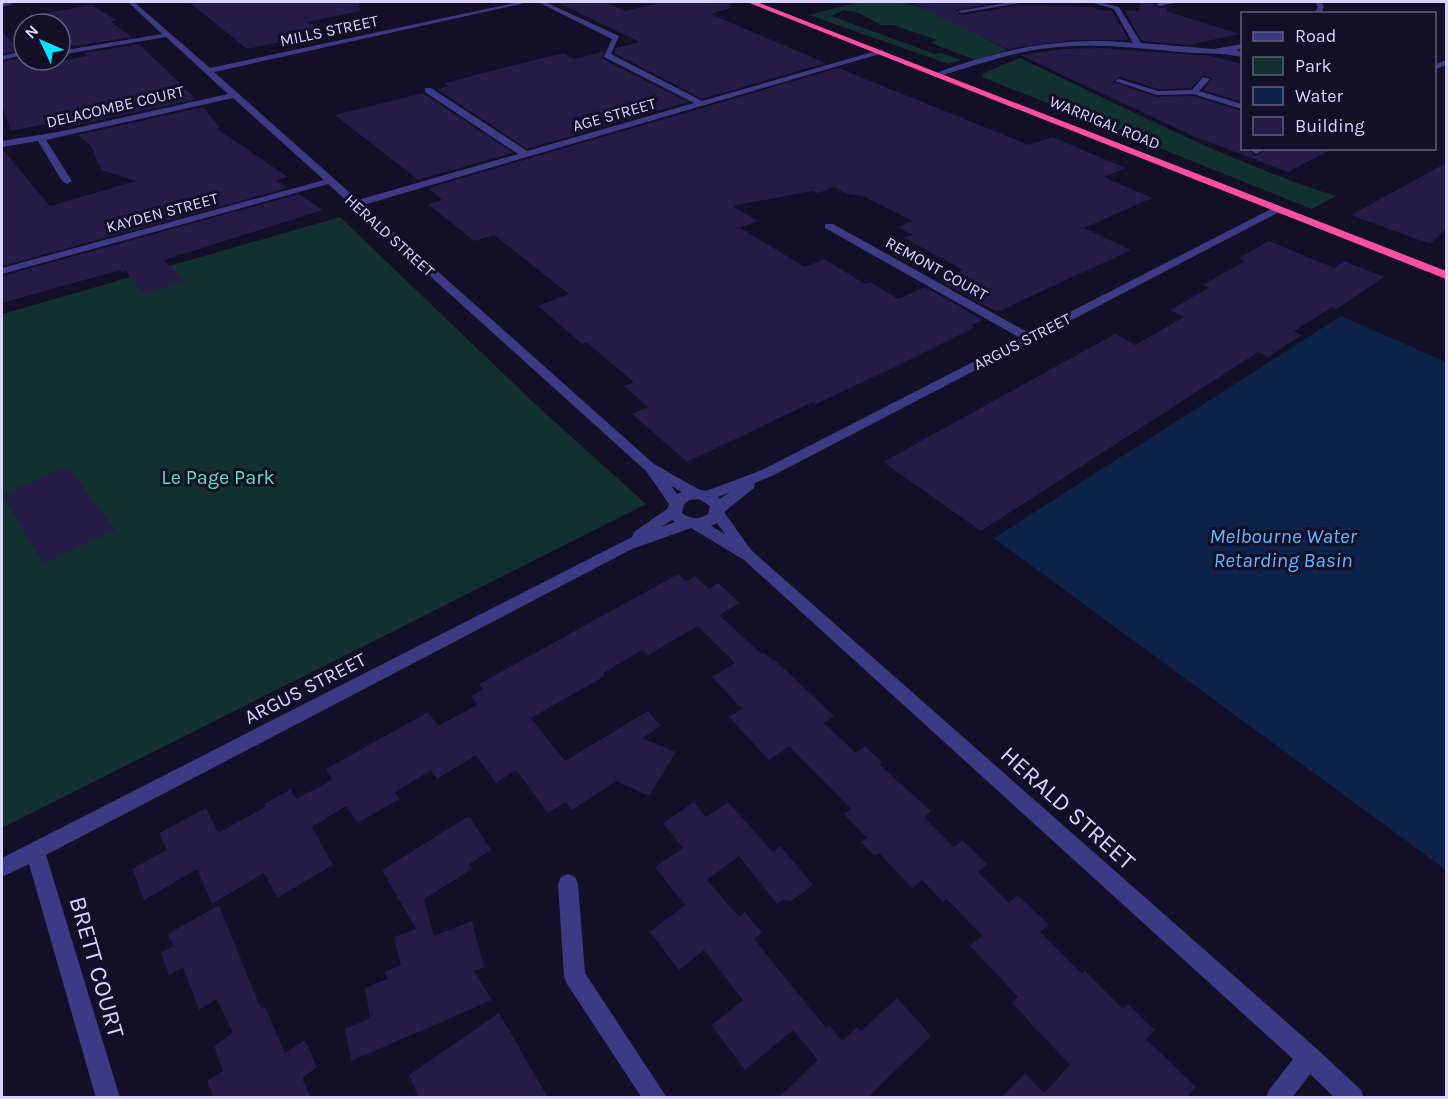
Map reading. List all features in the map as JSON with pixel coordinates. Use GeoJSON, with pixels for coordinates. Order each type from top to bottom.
{"type":"FeatureCollection","features":[{"type":"Feature","properties":{"kind":"highway","name":"WARRIGAL ROAD"},"geometry":{"type":"LineString","coordinates":[[751,2],[940,74],[1446,275]]}},
{"type":"Feature","properties":{"kind":"street"},"geometry":{"type":"LineString","coordinates":[[2,5],[14,2]]}},
{"type":"Feature","properties":{"kind":"street","name":"HERALD STREET"},"geometry":{"type":"LineString","coordinates":[[131,2],[649,467],[700,495]]}},
{"type":"Feature","properties":{"kind":"street","name":"MILLS STREET"},"geometry":{"type":"LineString","coordinates":[[208,71],[526,2]]}},
{"type":"Feature","properties":{"kind":"street"},"geometry":{"type":"LineString","coordinates":[[541,2],[616,38],[607,55],[702,104]]}},
{"type":"Feature","properties":{"kind":"street"},"geometry":{"type":"LineString","coordinates":[[962,11],[1022,2]]}},
{"type":"Feature","properties":{"kind":"street"},"geometry":{"type":"LineString","coordinates":[[1093,2],[1116,8],[1135,46]]}},
{"type":"Feature","properties":{"kind":"street"},"geometry":{"type":"LineString","coordinates":[[1159,4],[1177,2]]}},
{"type":"Feature","properties":{"kind":"street"},"geometry":{"type":"LineString","coordinates":[[72,51],[168,35]]}},
{"type":"Feature","properties":{"kind":"street"},"geometry":{"type":"LineString","coordinates":[[940,74],[1038,45],[1078,42],[1210,52],[1229,51],[1241,55]]}},
{"type":"Feature","properties":{"kind":"street"},"geometry":{"type":"LineString","coordinates":[[953,80],[1035,52],[1073,47],[1135,46]]}},
{"type":"Feature","properties":{"kind":"street"},"geometry":{"type":"LineString","coordinates":[[1229,51],[1232,46],[1241,46]]}},
{"type":"Feature","properties":{"kind":"street","name":"AGE STREET"},"geometry":{"type":"LineString","coordinates":[[356,204],[880,51]]}},
{"type":"Feature","properties":{"kind":"street"},"geometry":{"type":"LineString","coordinates":[[1194,92],[1206,79]]}},
{"type":"Feature","properties":{"kind":"street"},"geometry":{"type":"LineString","coordinates":[[1119,81],[1157,93],[1194,92],[1241,107]]}},
{"type":"Feature","properties":{"kind":"street"},"geometry":{"type":"LineString","coordinates":[[428,90],[526,155]]}},
{"type":"Feature","properties":{"kind":"street","name":"DELACOMBE COURT"},"geometry":{"type":"LineString","coordinates":[[2,144],[41,138],[234,94]]}},
{"type":"Feature","properties":{"kind":"street"},"geometry":{"type":"LineString","coordinates":[[41,138],[67,181]]}},
{"type":"Feature","properties":{"kind":"street","name":"KAYDEN STREET"},"geometry":{"type":"LineString","coordinates":[[2,271],[330,182]]}},
{"type":"Feature","properties":{"kind":"street","name":"ARGUS STREET"},"geometry":{"type":"LineString","coordinates":[[700,495],[766,473],[1278,209]]}},
{"type":"Feature","properties":{"kind":"street","name":"REMONT COURT"},"geometry":{"type":"LineString","coordinates":[[829,226],[1029,338]]}},
{"type":"Feature","properties":{"kind":"street","name":"HERALD STREET"},"geometry":{"type":"LineString","coordinates":[[649,467],[675,507]]}},
{"type":"Feature","properties":{"kind":"street","name":"ARGUS STREET"},"geometry":{"type":"LineString","coordinates":[[717,511],[766,473]]}},
{"type":"Feature","properties":{"kind":"street"},"geometry":{"type":"LineString","coordinates":[[700,495],[714,501],[717,511],[710,520],[693,524],[679,519],[675,507],[684,497],[700,495]]}},
{"type":"Feature","properties":{"kind":"street","name":"ARGUS STREET"},"geometry":{"type":"LineString","coordinates":[[627,545],[675,507]]}},
{"type":"Feature","properties":{"kind":"street","name":"HERALD STREET"},"geometry":{"type":"LineString","coordinates":[[717,511],[749,556]]}},
{"type":"Feature","properties":{"kind":"street","name":"HERALD STREET"},"geometry":{"type":"LineString","coordinates":[[693,524],[749,556],[1353,1098]]}},
{"type":"Feature","properties":{"kind":"street","name":"ARGUS STREET"},"geometry":{"type":"LineString","coordinates":[[2,868],[627,545],[693,524]]}},
{"type":"Feature","properties":{"kind":"street","name":"BRETT COURT"},"geometry":{"type":"LineString","coordinates":[[35,851],[108,1098]]}},
{"type":"Feature","properties":{"kind":"street"},"geometry":{"type":"LineString","coordinates":[[568,884],[575,976],[656,1098]]}},
{"type":"Feature","properties":{"kind":"street"},"geometry":{"type":"LineString","coordinates":[[1277,1098],[1309,1057]]}},
{"type":"Feature","properties":{"kind":"green space"},"geometry":{"type":"Polygon","coordinates":[[[859,2],[904,2],[936,13],[1008,50],[975,60],[931,43],[937,40],[893,25],[881,25],[859,13],[844,10],[831,16],[935,54],[941,53],[961,60],[948,64],[809,15],[859,2]]]}},
{"type":"Feature","properties":{"kind":"green space"},"geometry":{"type":"Polygon","coordinates":[[[1020,58],[1215,150],[1336,196],[1312,209],[982,77],[982,74],[1020,58]]]}},
{"type":"Feature","properties":{"kind":"green space","name":"Le Page Park"},"geometry":{"type":"Polygon","coordinates":[[[340,217],[535,404],[646,504],[2,828],[2,314],[340,217]]]}},
{"type":"Feature","properties":{"kind":"water","name":"Melbourne Water Retarding Basin"},"geometry":{"type":"Polygon","coordinates":[[[1341,316],[1446,362],[1446,870],[994,538],[1341,316]]]}},
{"type":"Feature","properties":{"kind":"building"},"geometry":{"type":"Polygon","coordinates":[[[189,2],[359,2],[360,11],[307,22],[324,33],[247,49],[189,2]]]}},
{"type":"Feature","properties":{"kind":"building"},"geometry":{"type":"Polygon","coordinates":[[[556,2],[604,2],[625,11],[663,2],[730,2],[731,8],[710,14],[826,63],[702,99],[614,53],[616,48],[640,42],[556,2]]]}},
{"type":"Feature","properties":{"kind":"building"},"geometry":{"type":"Polygon","coordinates":[[[909,2],[1001,2],[956,10],[961,15],[1019,5],[1093,7],[1112,11],[1129,40],[1071,40],[1008,49],[909,2]]]}},
{"type":"Feature","properties":{"kind":"building"},"geometry":{"type":"Polygon","coordinates":[[[1140,2],[1157,2],[1154,4],[1158,8],[1166,7],[1166,11],[1240,34],[1189,45],[1142,41],[1124,10],[1139,11],[1140,2]]]}},
{"type":"Feature","properties":{"kind":"building"},"geometry":{"type":"Polygon","coordinates":[[[91,5],[116,20],[111,22],[133,37],[74,46],[72,45],[72,12],[52,12],[91,5]]]}},
{"type":"Feature","properties":{"kind":"building"},"geometry":{"type":"Polygon","coordinates":[[[2,31],[12,43],[12,52],[2,54],[2,31]]]}},
{"type":"Feature","properties":{"kind":"building"},"geometry":{"type":"Polygon","coordinates":[[[139,44],[196,99],[68,127],[60,121],[11,131],[2,105],[2,62],[12,60],[12,72],[72,72],[72,59],[87,56],[84,53],[139,44]]]}},
{"type":"Feature","properties":{"kind":"building"},"geometry":{"type":"Polygon","coordinates":[[[1102,48],[1210,56],[1241,64],[1241,102],[1203,90],[1212,79],[1204,75],[1191,88],[1158,89],[1120,77],[1113,82],[1156,97],[1193,96],[1241,111],[1241,150],[1250,150],[1255,156],[1266,150],[1330,150],[1288,172],[1193,136],[1020,55],[1063,49],[1102,48]]]}},
{"type":"Feature","properties":{"kind":"building"},"geometry":{"type":"Polygon","coordinates":[[[604,51],[603,59],[688,102],[527,149],[437,89],[449,86],[444,83],[563,53],[574,59],[604,51]]]}},
{"type":"Feature","properties":{"kind":"building"},"geometry":{"type":"Polygon","coordinates":[[[838,68],[1029,145],[1052,137],[1126,168],[1104,177],[1152,198],[1084,228],[1131,250],[997,312],[940,281],[963,270],[904,238],[913,235],[898,227],[913,221],[863,196],[847,194],[834,187],[818,193],[812,191],[732,206],[758,221],[740,228],[805,267],[824,259],[865,284],[870,282],[898,299],[925,287],[983,320],[972,325],[975,327],[901,364],[816,404],[813,402],[687,462],[632,414],[648,407],[624,386],[634,382],[586,342],[582,344],[538,306],[569,294],[494,235],[474,241],[428,204],[442,200],[428,188],[838,68]]]}},
{"type":"Feature","properties":{"kind":"building"},"geometry":{"type":"Polygon","coordinates":[[[423,93],[513,153],[418,180],[335,115],[423,93]]]}},
{"type":"Feature","properties":{"kind":"building"},"geometry":{"type":"Polygon","coordinates":[[[203,107],[220,128],[217,129],[288,177],[276,180],[288,188],[2,266],[2,149],[50,206],[136,181],[101,170],[91,146],[78,135],[203,107]]]}},
{"type":"Feature","properties":{"kind":"building"},"geometry":{"type":"Polygon","coordinates":[[[1446,163],[1446,229],[1430,244],[1351,215],[1446,163]]]}},
{"type":"Feature","properties":{"kind":"building"},"geometry":{"type":"Polygon","coordinates":[[[299,194],[323,210],[164,260],[185,281],[144,294],[126,271],[122,273],[120,270],[2,303],[2,276],[299,194]]]}},
{"type":"Feature","properties":{"kind":"building"},"geometry":{"type":"Polygon","coordinates":[[[1269,241],[1334,268],[1344,261],[1384,277],[1337,309],[1332,307],[1294,331],[1302,335],[1268,357],[1258,352],[981,531],[883,462],[1115,334],[1135,345],[1184,317],[1170,310],[1209,288],[1203,285],[1245,261],[1239,258],[1269,241]]]}},
{"type":"Feature","properties":{"kind":"building"},"geometry":{"type":"Polygon","coordinates":[[[68,467],[115,530],[43,563],[2,495],[68,467]]]}},
{"type":"Feature","properties":{"kind":"building"},"geometry":{"type":"Polygon","coordinates":[[[678,574],[686,581],[695,576],[709,589],[718,583],[740,603],[719,615],[762,654],[775,660],[834,716],[824,723],[856,753],[865,746],[882,762],[879,764],[931,811],[924,817],[954,847],[962,840],[987,864],[978,872],[1009,903],[1018,895],[1049,925],[1040,932],[1082,974],[1085,971],[1123,1009],[1128,1004],[1155,1030],[1146,1039],[1196,1087],[1186,1098],[1001,1098],[1025,1073],[1044,1093],[1070,1065],[1012,1003],[1018,997],[970,946],[982,935],[947,899],[943,902],[922,880],[912,888],[879,853],[875,856],[861,842],[867,838],[844,814],[851,809],[789,746],[769,760],[729,717],[742,709],[712,677],[735,663],[698,626],[648,655],[642,650],[603,673],[605,676],[531,718],[565,761],[648,711],[661,726],[642,738],[676,752],[649,796],[616,781],[572,810],[566,802],[548,813],[516,770],[496,783],[476,755],[437,779],[431,770],[395,792],[399,799],[358,823],[346,806],[312,827],[333,865],[277,898],[264,873],[212,904],[197,869],[144,900],[132,869],[167,850],[159,833],[206,808],[218,833],[265,807],[264,804],[291,789],[296,799],[332,780],[326,769],[428,712],[438,726],[477,705],[471,696],[483,689],[479,684],[678,574]]]}},
{"type":"Feature","properties":{"kind":"building"},"geometry":{"type":"Polygon","coordinates":[[[694,802],[706,817],[728,802],[773,852],[780,846],[813,885],[791,901],[784,900],[777,904],[739,856],[707,880],[739,917],[745,912],[762,933],[754,939],[826,1028],[829,1025],[842,1041],[857,1027],[861,1031],[897,998],[931,1036],[867,1098],[778,1098],[818,1060],[793,1030],[745,1070],[711,1025],[743,1000],[704,950],[679,970],[650,932],[685,905],[655,867],[683,848],[663,823],[694,802]]]}},
{"type":"Feature","properties":{"kind":"building"},"geometry":{"type":"Polygon","coordinates":[[[469,816],[491,850],[469,864],[472,869],[424,899],[434,936],[472,921],[484,967],[474,971],[492,1000],[351,1061],[345,1029],[370,1018],[365,988],[387,979],[385,972],[401,965],[394,937],[416,929],[382,870],[469,816]]]}},
{"type":"Feature","properties":{"kind":"building"},"geometry":{"type":"Polygon","coordinates":[[[219,905],[261,1009],[265,1007],[285,1053],[305,1040],[317,1067],[302,1078],[311,1098],[214,1098],[207,1081],[223,1071],[214,1046],[233,1033],[217,999],[199,1010],[183,967],[169,975],[161,953],[173,946],[168,934],[219,905]]]}},
{"type":"Feature","properties":{"kind":"building"},"geometry":{"type":"Polygon","coordinates":[[[499,1013],[548,1098],[419,1098],[409,1075],[499,1013]]]}}]}
